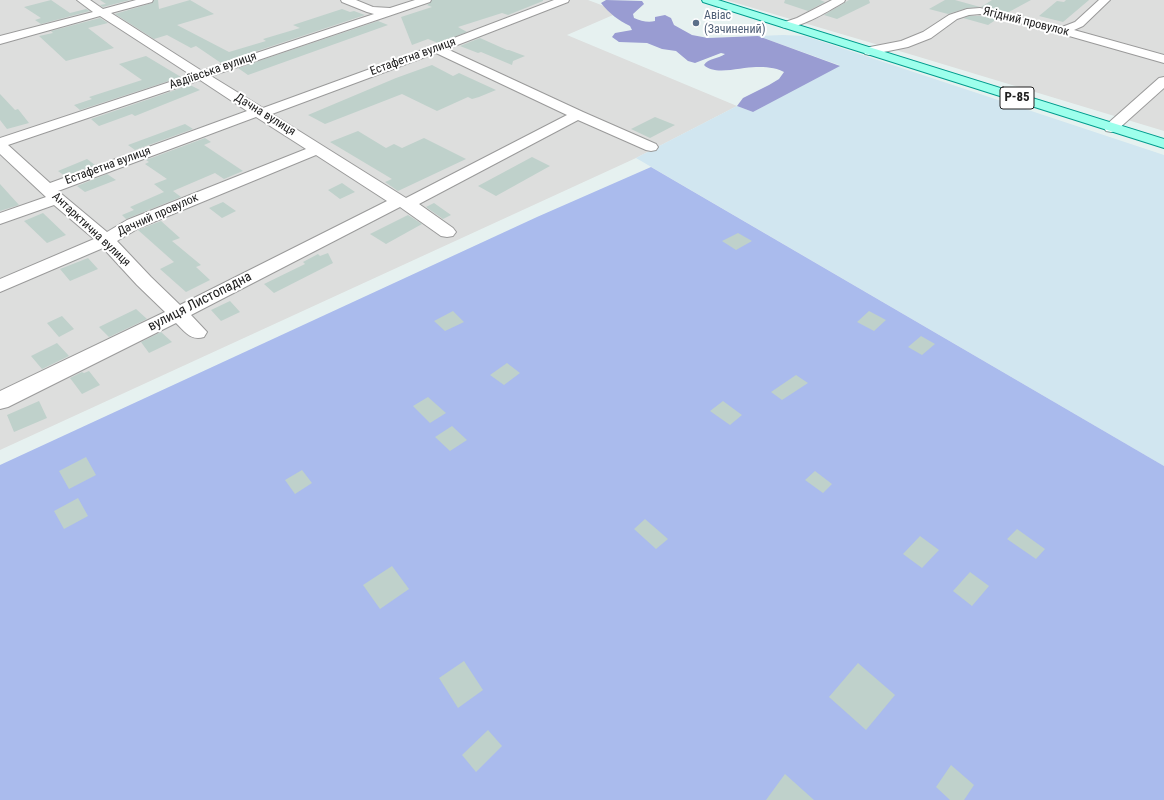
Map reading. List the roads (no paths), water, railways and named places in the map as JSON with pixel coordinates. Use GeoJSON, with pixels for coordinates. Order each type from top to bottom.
{"type":"FeatureCollection","features":[{"type":"Feature","properties":{"kind":"main road","name":"Р-85"},"geometry":{"type":"LineString","coordinates":[[707,0],[1164,144]]}},
{"type":"Feature","properties":{"kind":"street","name":"Дачна вулиця"},"geometry":{"type":"LineString","coordinates":[[82,0],[202,74],[403,202],[447,232]]}},
{"type":"Feature","properties":{"kind":"street"},"geometry":{"type":"LineString","coordinates":[[0,40],[148,0]]}},
{"type":"Feature","properties":{"kind":"street"},"geometry":{"type":"LineString","coordinates":[[346,0],[370,15]]}},
{"type":"Feature","properties":{"kind":"street","name":"Авдіївська вулиця"},"geometry":{"type":"LineString","coordinates":[[0,143],[370,15],[395,10],[426,0]]}},
{"type":"Feature","properties":{"kind":"street","name":"Естафетна вулиця"},"geometry":{"type":"LineString","coordinates":[[0,219],[52,194],[260,112],[438,49],[564,0]]}},
{"type":"Feature","properties":{"kind":"street"},"geometry":{"type":"LineString","coordinates":[[786,25],[801,20],[840,0]]}},
{"type":"Feature","properties":{"kind":"street"},"geometry":{"type":"LineString","coordinates":[[953,17],[981,0]]}},
{"type":"Feature","properties":{"kind":"street"},"geometry":{"type":"LineString","coordinates":[[1062,31],[1079,24],[1105,0]]}},
{"type":"Feature","properties":{"kind":"street","name":"Ягідний провулок"},"geometry":{"type":"LineString","coordinates":[[869,51],[904,44],[927,34],[953,17],[974,11],[980,11],[1062,31],[1164,59]]}},
{"type":"Feature","properties":{"kind":"street"},"geometry":{"type":"LineString","coordinates":[[438,49],[578,115],[651,147]]}},
{"type":"Feature","properties":{"kind":"street"},"geometry":{"type":"LineString","coordinates":[[1111,128],[1164,81]]}},
{"type":"Feature","properties":{"kind":"street","name":"вулиця Листопадна"},"geometry":{"type":"LineString","coordinates":[[0,401],[578,115]]}},
{"type":"Feature","properties":{"kind":"street","name":"Антарктична вулиця"},"geometry":{"type":"LineString","coordinates":[[0,146],[52,194],[106,240],[144,282],[197,332]]}},
{"type":"Feature","properties":{"kind":"street","name":"Дачний провулок"},"geometry":{"type":"LineString","coordinates":[[0,286],[106,240],[133,224],[318,149]]}},
{"type":"Feature","properties":{"kind":"place","name":"Авіас (Зачинений)"},"geometry":{"type":"Point","coordinates":[696,23]}}]}
